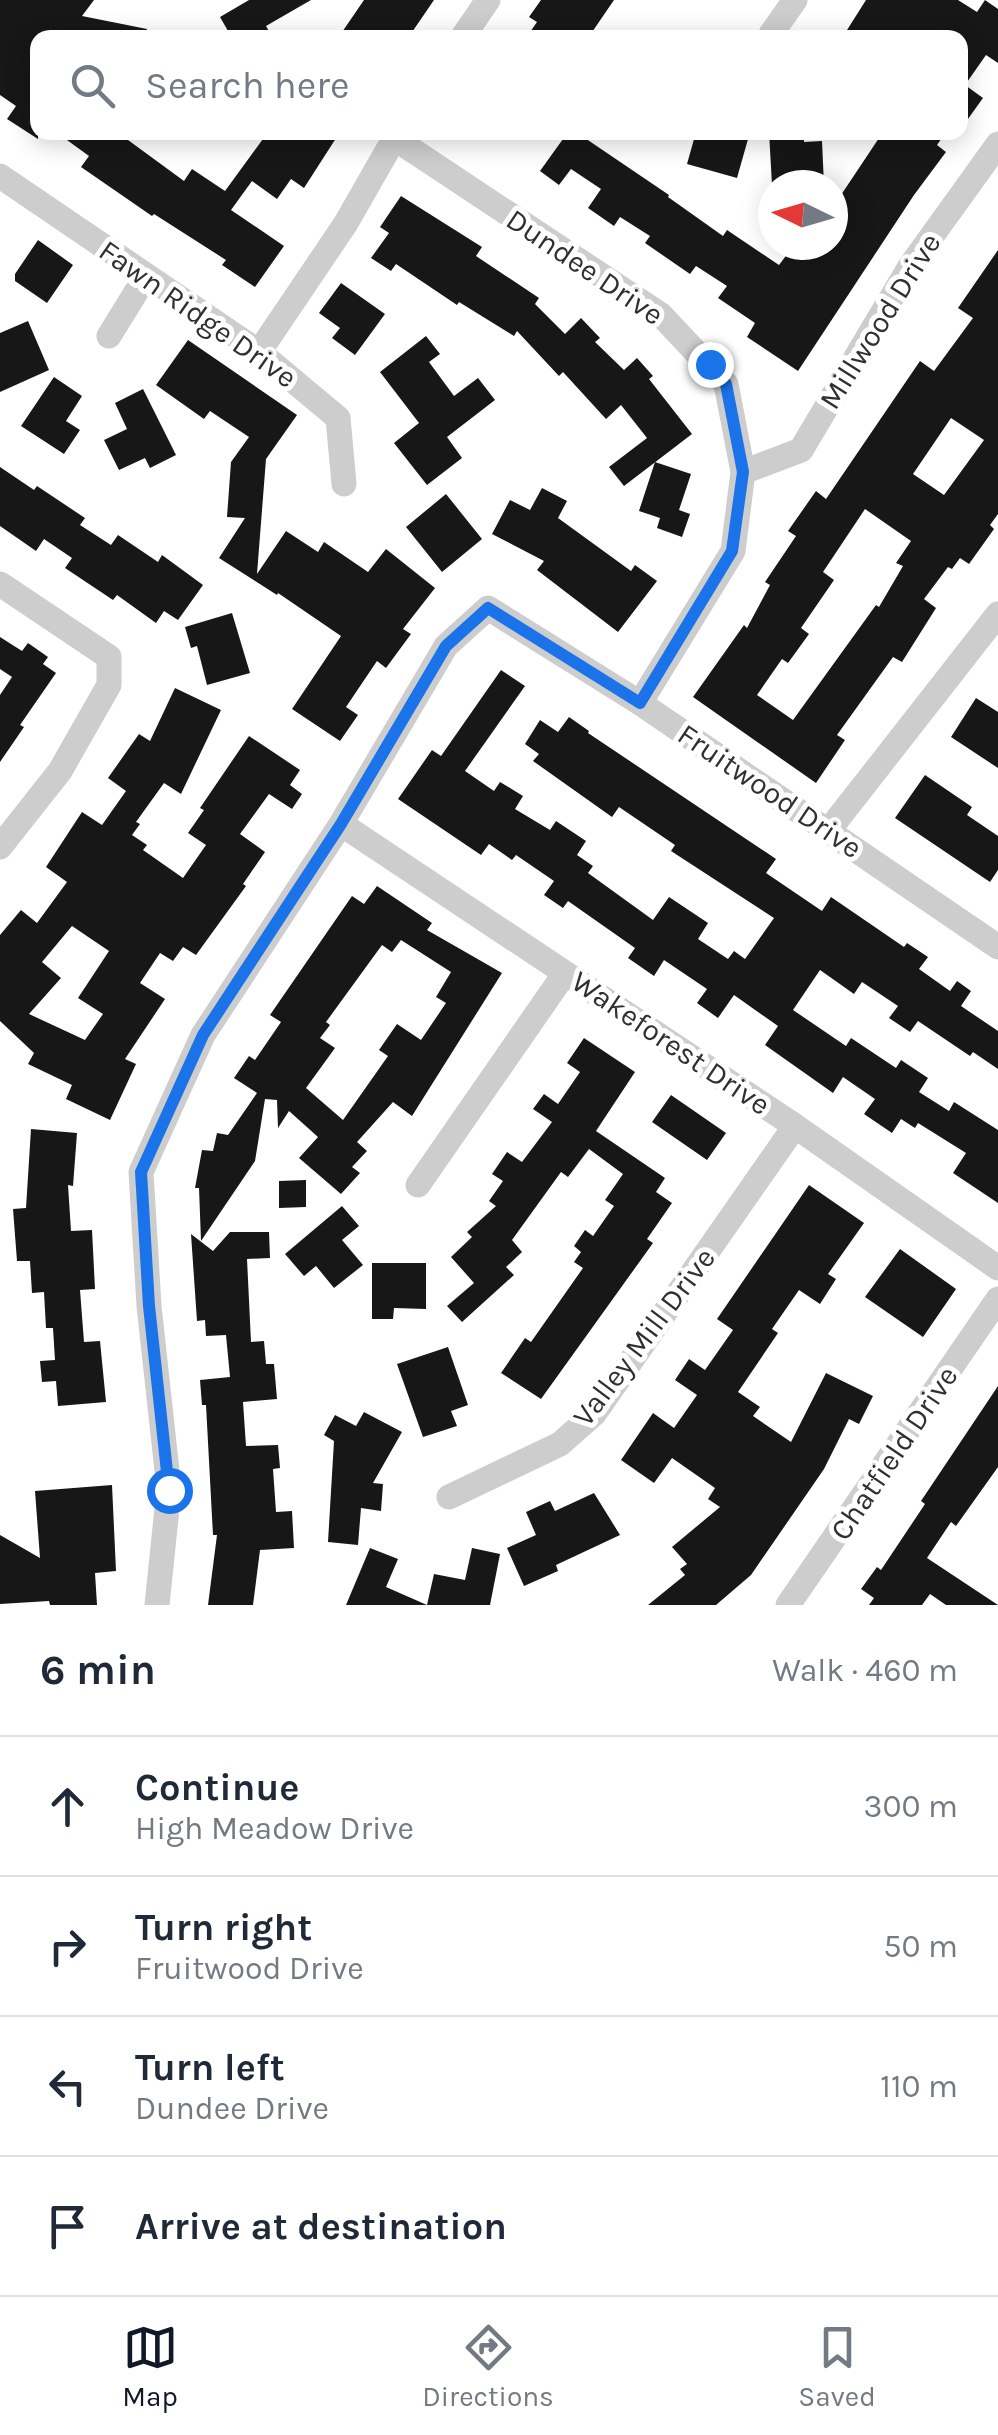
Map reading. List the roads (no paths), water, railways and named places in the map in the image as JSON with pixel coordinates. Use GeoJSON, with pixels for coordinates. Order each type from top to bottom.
{"type":"FeatureCollection","features":[{"type":"Feature","properties":{"kind":"street"},"geometry":{"type":"LineString","coordinates":[[467,30],[488,0]]}},
{"type":"Feature","properties":{"kind":"street"},"geometry":{"type":"LineString","coordinates":[[774,30],[796,0]]}},
{"type":"Feature","properties":{"kind":"street"},"geometry":{"type":"LineString","coordinates":[[259,352],[346,222],[393,140]]}},
{"type":"Feature","properties":{"kind":"street","name":"Dundee Drive"},"geometry":{"type":"LineString","coordinates":[[403,140],[661,316],[726,384],[743,472],[732,551],[640,703]]}},
{"type":"Feature","properties":{"kind":"street","name":"Millwood Drive"},"geometry":{"type":"LineString","coordinates":[[743,472],[801,450],[911,265],[998,144]]}},
{"type":"Feature","properties":{"kind":"street","name":"Fawn Ridge Drive"},"geometry":{"type":"LineString","coordinates":[[0,176],[259,352],[338,418],[344,484]]}},
{"type":"Feature","properties":{"kind":"street"},"geometry":{"type":"LineString","coordinates":[[109,336],[146,276]]}},
{"type":"Feature","properties":{"kind":"street"},"geometry":{"type":"LineString","coordinates":[[0,584],[108,658],[109,685],[60,771],[0,847]]}},
{"type":"Feature","properties":{"kind":"street","name":"Fruitwood Drive"},"geometry":{"type":"LineString","coordinates":[[341,824],[446,646],[488,608],[640,703],[998,946]]}},
{"type":"Feature","properties":{"kind":"street"},"geometry":{"type":"LineString","coordinates":[[828,830],[995,627]]}},
{"type":"Feature","properties":{"kind":"street"},"geometry":{"type":"LineString","coordinates":[[157,1605],[169,1490],[149,1306],[141,1172],[203,1035],[341,824]]}},
{"type":"Feature","properties":{"kind":"street","name":"Wakeforest Drive"},"geometry":{"type":"LineString","coordinates":[[341,824],[796,1126],[998,1268]]}},
{"type":"Feature","properties":{"kind":"street"},"geometry":{"type":"LineString","coordinates":[[418,1184],[564,972]]}},
{"type":"Feature","properties":{"kind":"street","name":"Valley Mill Drive"},"geometry":{"type":"LineString","coordinates":[[449,1497],[560,1444],[594,1414],[796,1126]]}},
{"type":"Feature","properties":{"kind":"street","name":"Chatfield Drive"},"geometry":{"type":"LineString","coordinates":[[788,1605],[998,1299]]}}]}
